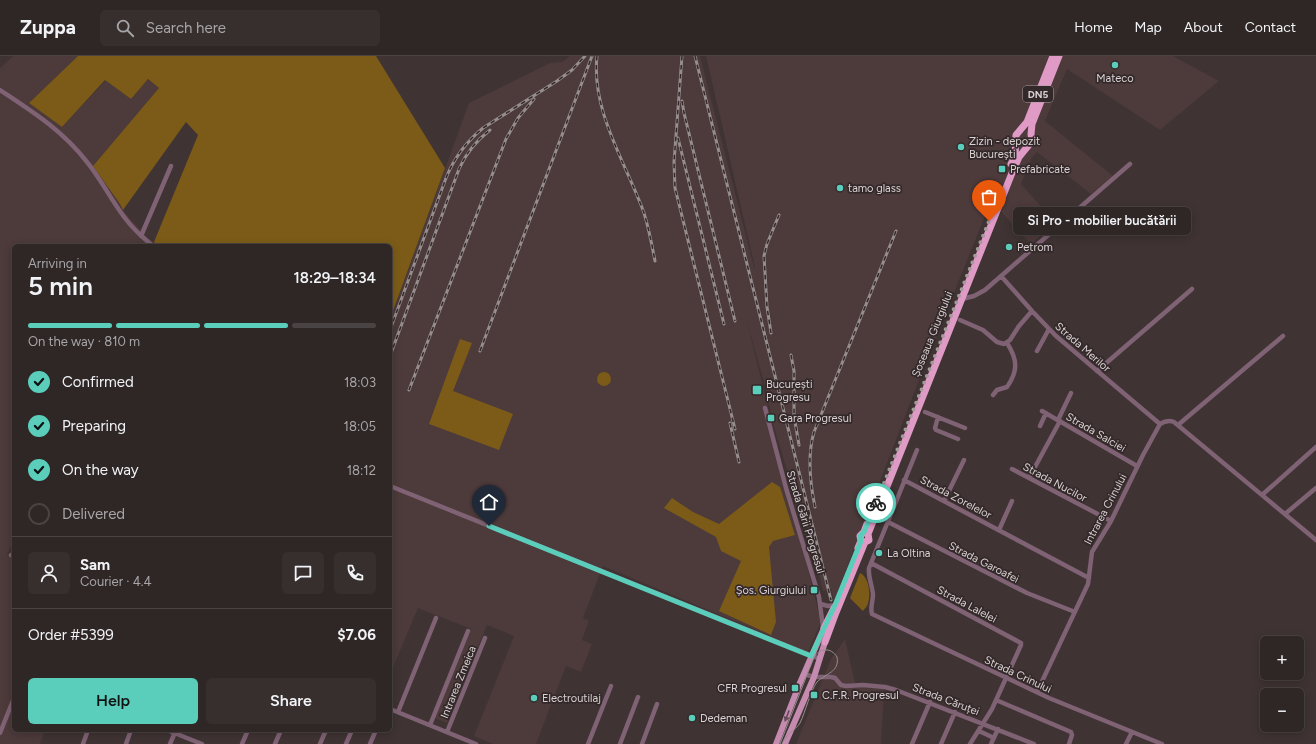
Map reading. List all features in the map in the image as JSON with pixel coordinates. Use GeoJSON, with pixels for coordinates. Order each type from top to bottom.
{"type":"FeatureCollection","features":[{"type":"Feature","properties":{"kind":"highway","name":"Șoseaua Giurgiului"},"geometry":{"type":"LineString","coordinates":[[825,642],[1014,156],[1016,136],[1027,122],[1053,56]]}},
{"type":"Feature","properties":{"kind":"highway","name":"Șoseaua Giurgiului"},"geometry":{"type":"LineString","coordinates":[[824,628],[865,538],[1019,157],[1032,142],[1032,124],[1059,56]]}},
{"type":"Feature","properties":{"kind":"highway"},"geometry":{"type":"LineString","coordinates":[[1021,131],[1028,131],[1031,134]]}},
{"type":"Feature","properties":{"kind":"highway"},"geometry":{"type":"LineString","coordinates":[[1016,142],[1020,146],[1027,146]]}},
{"type":"Feature","properties":{"kind":"main road","name":"Șoseaua Giurgiului"},"geometry":{"type":"LineString","coordinates":[[780,743],[804,674],[824,628]]}},
{"type":"Feature","properties":{"kind":"main road","name":"Șoseaua Giurgiului"},"geometry":{"type":"LineString","coordinates":[[780,743],[814,677],[825,642]]}},
{"type":"Feature","properties":{"kind":"street"},"geometry":{"type":"LineString","coordinates":[[0,90],[46,120],[74,146],[93,169],[125,218],[141,236],[151,244]]}},
{"type":"Feature","properties":{"kind":"street"},"geometry":{"type":"LineString","coordinates":[[962,299],[980,294],[1130,164]]}},
{"type":"Feature","properties":{"kind":"street"},"geometry":{"type":"LineString","coordinates":[[141,236],[171,166]]}},
{"type":"Feature","properties":{"kind":"street","name":"Strada Merilor"},"geometry":{"type":"LineString","coordinates":[[1002,276],[1032,312],[1049,329],[1160,424]]}},
{"type":"Feature","properties":{"kind":"street"},"geometry":{"type":"LineString","coordinates":[[1097,371],[1192,289]]}},
{"type":"Feature","properties":{"kind":"street"},"geometry":{"type":"LineString","coordinates":[[1007,343],[1019,326],[1032,312]]}},
{"type":"Feature","properties":{"kind":"street"},"geometry":{"type":"LineString","coordinates":[[960,320],[983,330],[997,342],[1004,344],[1007,343]]}},
{"type":"Feature","properties":{"kind":"street"},"geometry":{"type":"LineString","coordinates":[[1037,351],[1049,329]]}},
{"type":"Feature","properties":{"kind":"street"},"geometry":{"type":"LineString","coordinates":[[1178,426],[1283,336]]}},
{"type":"Feature","properties":{"kind":"street"},"geometry":{"type":"LineString","coordinates":[[993,395],[997,390],[1007,387],[1016,369],[1014,356],[1007,343]]}},
{"type":"Feature","properties":{"kind":"street"},"geometry":{"type":"LineString","coordinates":[[1029,478],[1059,421],[1071,393]]}},
{"type":"Feature","properties":{"kind":"street","name":"Strada Gării Progresul"},"geometry":{"type":"LineString","coordinates":[[765,408],[786,488],[818,590],[825,642]]}},
{"type":"Feature","properties":{"kind":"street"},"geometry":{"type":"LineString","coordinates":[[924,412],[965,428]]}},
{"type":"Feature","properties":{"kind":"street","name":"Strada Salciei"},"geometry":{"type":"LineString","coordinates":[[1040,426],[1044,412],[1137,466]]}},
{"type":"Feature","properties":{"kind":"street"},"geometry":{"type":"LineString","coordinates":[[938,417],[935,426],[936,430],[958,439]]}},
{"type":"Feature","properties":{"kind":"street"},"geometry":{"type":"LineString","coordinates":[[1160,424],[1169,420],[1174,422],[1316,540]]}},
{"type":"Feature","properties":{"kind":"street","name":"Intrarea Crinului"},"geometry":{"type":"LineString","coordinates":[[1037,692],[1088,584],[1092,552],[1111,521],[1137,466],[1160,424]]}},
{"type":"Feature","properties":{"kind":"street"},"geometry":{"type":"LineString","coordinates":[[1262,495],[1316,447]]}},
{"type":"Feature","properties":{"kind":"street"},"geometry":{"type":"LineString","coordinates":[[871,563],[917,450]]}},
{"type":"Feature","properties":{"kind":"street"},"geometry":{"type":"LineString","coordinates":[[944,501],[964,460]]}},
{"type":"Feature","properties":{"kind":"street","name":"Strada Nucilor"},"geometry":{"type":"LineString","coordinates":[[1012,469],[1111,521]]}},
{"type":"Feature","properties":{"kind":"street","name":"Strada Zorelelor"},"geometry":{"type":"LineString","coordinates":[[904,480],[1089,578]]}},
{"type":"Feature","properties":{"kind":"street"},"geometry":{"type":"LineString","coordinates":[[392,487],[811,656],[820,658]]}},
{"type":"Feature","properties":{"kind":"street"},"geometry":{"type":"LineString","coordinates":[[1285,514],[1316,488]]}},
{"type":"Feature","properties":{"kind":"street","name":"Strada Zorelelor"},"geometry":{"type":"LineString","coordinates":[[999,530],[1012,500]]}},
{"type":"Feature","properties":{"kind":"street","name":"Strada Garoafei"},"geometry":{"type":"LineString","coordinates":[[888,522],[1015,587],[1075,612]]}},
{"type":"Feature","properties":{"kind":"street"},"geometry":{"type":"LineString","coordinates":[[865,538],[879,543]]}},
{"type":"Feature","properties":{"kind":"street","name":"Strada Crinului"},"geometry":{"type":"LineString","coordinates":[[871,563],[868,572],[872,591],[871,611],[874,616],[1037,692],[1162,744]]}},
{"type":"Feature","properties":{"kind":"street","name":"Strada Lalelei"},"geometry":{"type":"LineString","coordinates":[[871,563],[1019,641],[1021,645],[1006,678]]}},
{"type":"Feature","properties":{"kind":"street"},"geometry":{"type":"LineString","coordinates":[[821,604],[828,606],[835,605]]}},
{"type":"Feature","properties":{"kind":"street"},"geometry":{"type":"LineString","coordinates":[[398,712],[436,618]]}},
{"type":"Feature","properties":{"kind":"street"},"geometry":{"type":"LineString","coordinates":[[430,725],[468,631]]}},
{"type":"Feature","properties":{"kind":"street","name":"Intrarea Zmeica"},"geometry":{"type":"LineString","coordinates":[[447,732],[485,638]]}},
{"type":"Feature","properties":{"kind":"street","name":"Strada Căruței"},"geometry":{"type":"LineString","coordinates":[[804,674],[814,677],[835,678],[841,685],[846,686],[863,685],[885,687],[930,702],[1034,744]]}},
{"type":"Feature","properties":{"kind":"street"},"geometry":{"type":"LineString","coordinates":[[970,744],[996,700],[1006,678]]}},
{"type":"Feature","properties":{"kind":"street"},"geometry":{"type":"LineString","coordinates":[[588,744],[611,686]]}},
{"type":"Feature","properties":{"kind":"street"},"geometry":{"type":"LineString","coordinates":[[620,744],[638,697]]}},
{"type":"Feature","properties":{"kind":"street","name":"Strada Căruței"},"geometry":{"type":"LineString","coordinates":[[996,700],[1071,732],[1072,735],[1069,744]]}},
{"type":"Feature","properties":{"kind":"street"},"geometry":{"type":"LineString","coordinates":[[912,744],[930,702]]}},
{"type":"Feature","properties":{"kind":"street"},"geometry":{"type":"LineString","coordinates":[[0,733],[12,703]]}},
{"type":"Feature","properties":{"kind":"street"},"geometry":{"type":"LineString","coordinates":[[642,744],[657,704]]}},
{"type":"Feature","properties":{"kind":"street"},"geometry":{"type":"LineString","coordinates":[[392,710],[470,743],[476,744]]}},
{"type":"Feature","properties":{"kind":"street"},"geometry":{"type":"LineString","coordinates":[[941,744],[954,712]]}},
{"type":"Feature","properties":{"kind":"street"},"geometry":{"type":"LineString","coordinates":[[991,744],[998,729]]}},
{"type":"Feature","properties":{"kind":"street","name":"Strada Căruței"},"geometry":{"type":"LineString","coordinates":[[978,731],[994,738]]}},
{"type":"Feature","properties":{"kind":"street"},"geometry":{"type":"LineString","coordinates":[[83,744],[87,732]]}},
{"type":"Feature","properties":{"kind":"street"},"geometry":{"type":"LineString","coordinates":[[126,744],[130,732]]}},
{"type":"Feature","properties":{"kind":"street"},"geometry":{"type":"LineString","coordinates":[[170,744],[175,732],[202,744]]}},
{"type":"Feature","properties":{"kind":"street"},"geometry":{"type":"LineString","coordinates":[[242,744],[247,732]]}},
{"type":"Feature","properties":{"kind":"street"},"geometry":{"type":"LineString","coordinates":[[275,744],[280,732]]}},
{"type":"Feature","properties":{"kind":"street"},"geometry":{"type":"LineString","coordinates":[[320,744],[325,732]]}},
{"type":"Feature","properties":{"kind":"street"},"geometry":{"type":"LineString","coordinates":[[346,744],[351,732]]}},
{"type":"Feature","properties":{"kind":"street"},"geometry":{"type":"LineString","coordinates":[[370,744],[375,732]]}},
{"type":"Feature","properties":{"kind":"street"},"geometry":{"type":"LineString","coordinates":[[1126,744],[1132,732]]}},
{"type":"Feature","properties":{"kind":"shaded area"},"geometry":{"type":"Polygon","coordinates":[[[13,56],[78,56],[29,103],[62,127],[106,80],[131,99],[148,79],[159,88],[93,166],[125,213],[147,237],[156,244],[12,244],[12,544],[7,555],[12,557],[12,732],[44,732],[40,744],[0,744],[0,68],[13,56]]]}},
{"type":"Feature","properties":{"kind":"shaded area"},"geometry":{"type":"Polygon","coordinates":[[[78,56],[376,56],[445,168],[392,314],[392,244],[156,244],[154,242],[198,135],[186,122],[123,210],[93,166],[159,88],[148,79],[131,99],[105,80],[62,127],[29,103],[78,56]]]}},
{"type":"Feature","properties":{"kind":"shaded area"},"geometry":{"type":"Polygon","coordinates":[[[570,56],[700,56],[755,268],[706,56],[1173,56],[1219,81],[1160,130],[1067,69],[1045,121],[1113,176],[1091,194],[1037,152],[1032,157],[1021,184],[1056,223],[1031,244],[991,201],[921,375],[834,601],[831,589],[823,591],[813,552],[774,427],[765,386],[747,322],[821,622],[808,652],[603,566],[583,618],[589,621],[582,640],[592,644],[581,672],[566,666],[536,744],[493,744],[474,736],[514,636],[487,625],[447,723],[434,718],[471,629],[418,608],[392,670],[392,314],[469,103],[550,63],[562,62],[570,56]]]}},
{"type":"Feature","properties":{"kind":"shaded area"},"geometry":{"type":"Polygon","coordinates":[[[460,339],[472,343],[453,391],[513,414],[499,450],[429,424],[460,339]]]}},
{"type":"Feature","properties":{"kind":"shaded area"},"geometry":{"type":"Polygon","coordinates":[[[601,372],[607,372],[611,376],[611,382],[607,386],[601,386],[597,382],[597,376],[601,372]]]}},
{"type":"Feature","properties":{"kind":"shaded area"},"geometry":{"type":"Polygon","coordinates":[[[772,482],[780,487],[795,535],[773,541],[769,547],[776,622],[771,635],[719,611],[741,561],[721,551],[716,537],[664,508],[672,498],[693,512],[719,524],[772,482]]]}},
{"type":"Feature","properties":{"kind":"shaded area"},"geometry":{"type":"Polygon","coordinates":[[[860,573],[867,582],[869,591],[868,604],[863,611],[850,598],[860,573]]]}},
{"type":"Feature","properties":{"kind":"shaded area"},"geometry":{"type":"Polygon","coordinates":[[[845,639],[856,687],[884,689],[881,744],[796,744],[831,659],[845,639]]]}},
{"type":"Feature","properties":{"kind":"tram line"},"geometry":{"type":"LineString","coordinates":[[780,744],[814,657],[822,650],[829,650],[837,657],[836,666],[831,672],[817,682],[800,723],[786,737],[782,744]]}},
{"type":"Feature","properties":{"kind":"railway"},"geometry":{"type":"LineString","coordinates":[[392,325],[446,178],[461,151],[483,128],[557,81],[572,70],[585,56]]}},
{"type":"Feature","properties":{"kind":"railway"},"geometry":{"type":"LineString","coordinates":[[480,351],[592,56]]}},
{"type":"Feature","properties":{"kind":"railway"},"geometry":{"type":"LineString","coordinates":[[597,56],[599,97],[604,117],[644,213],[655,261]]}},
{"type":"Feature","properties":{"kind":"railway"},"geometry":{"type":"LineString","coordinates":[[682,56],[674,162],[675,188],[735,429]]}},
{"type":"Feature","properties":{"kind":"railway"},"geometry":{"type":"LineString","coordinates":[[695,56],[831,600]]}},
{"type":"Feature","properties":{"kind":"railway"},"geometry":{"type":"LineString","coordinates":[[409,390],[506,139],[518,118],[534,99]]}},
{"type":"Feature","properties":{"kind":"railway"},"geometry":{"type":"LineString","coordinates":[[682,101],[735,321]]}},
{"type":"Feature","properties":{"kind":"railway"},"geometry":{"type":"LineString","coordinates":[[392,351],[459,169],[472,148],[480,138],[490,130]]}},
{"type":"Feature","properties":{"kind":"railway"},"geometry":{"type":"LineString","coordinates":[[678,138],[724,324]]}},
{"type":"Feature","properties":{"kind":"railway"},"geometry":{"type":"LineString","coordinates":[[771,333],[767,307],[764,256],[767,244],[779,215]]}},
{"type":"Feature","properties":{"kind":"railway"},"geometry":{"type":"LineString","coordinates":[[815,507],[810,470],[810,450],[814,432],[896,231]]}},
{"type":"Feature","properties":{"kind":"railway"},"geometry":{"type":"LineString","coordinates":[[791,355],[794,371],[794,416],[799,445]]}},
{"type":"Feature","properties":{"kind":"railway"},"geometry":{"type":"LineString","coordinates":[[730,423],[739,462]]}},
{"type":"Feature","properties":{"kind":"way so far"},"geometry":{"type":"LineString","coordinates":[[876,503],[989,221]]}},
{"type":"Feature","properties":{"kind":"place","name":"Mateco"},"geometry":{"type":"Point","coordinates":[1115,65]}},
{"type":"Feature","properties":{"kind":"place","name":"Zizin - depozit București"},"geometry":{"type":"Point","coordinates":[961,147]}},
{"type":"Feature","properties":{"kind":"place","name":"Prefabricate"},"geometry":{"type":"Point","coordinates":[1002,169]}},
{"type":"Feature","properties":{"kind":"place","name":"tamo glass"},"geometry":{"type":"Point","coordinates":[840,188]}},
{"type":"Feature","properties":{"kind":"place","name":"Si Pro - mobilier bucătării"},"geometry":{"type":"Point","coordinates":[989,221]}},
{"type":"Feature","properties":{"kind":"place","name":"Petrom"},"geometry":{"type":"Point","coordinates":[1009,247]}},
{"type":"Feature","properties":{"kind":"place","name":"București Progresu"},"geometry":{"type":"Point","coordinates":[757,390]}},
{"type":"Feature","properties":{"kind":"place","name":"Gara Progresul"},"geometry":{"type":"Point","coordinates":[771,418]}},
{"type":"Feature","properties":{"kind":"place","name":"La Oltina"},"geometry":{"type":"Point","coordinates":[879,553]}},
{"type":"Feature","properties":{"kind":"place","name":"Șos. Giurgiului"},"geometry":{"type":"Point","coordinates":[814,590]}},
{"type":"Feature","properties":{"kind":"place","name":"CFR Progresul"},"geometry":{"type":"Point","coordinates":[795,688]}},
{"type":"Feature","properties":{"kind":"place","name":"C.F.R. Progresul"},"geometry":{"type":"Point","coordinates":[814,695]}},
{"type":"Feature","properties":{"kind":"place","name":"Electroutilaj"},"geometry":{"type":"Point","coordinates":[534,698]}},
{"type":"Feature","properties":{"kind":"place","name":"Dedeman"},"geometry":{"type":"Point","coordinates":[692,718]}},
{"type":"Feature","properties":{"kind":"route"},"geometry":{"type":"LineString","coordinates":[[489,526],[811,656],[835,605],[861,541],[859,538],[861,533],[864,532],[876,503]]}}]}
